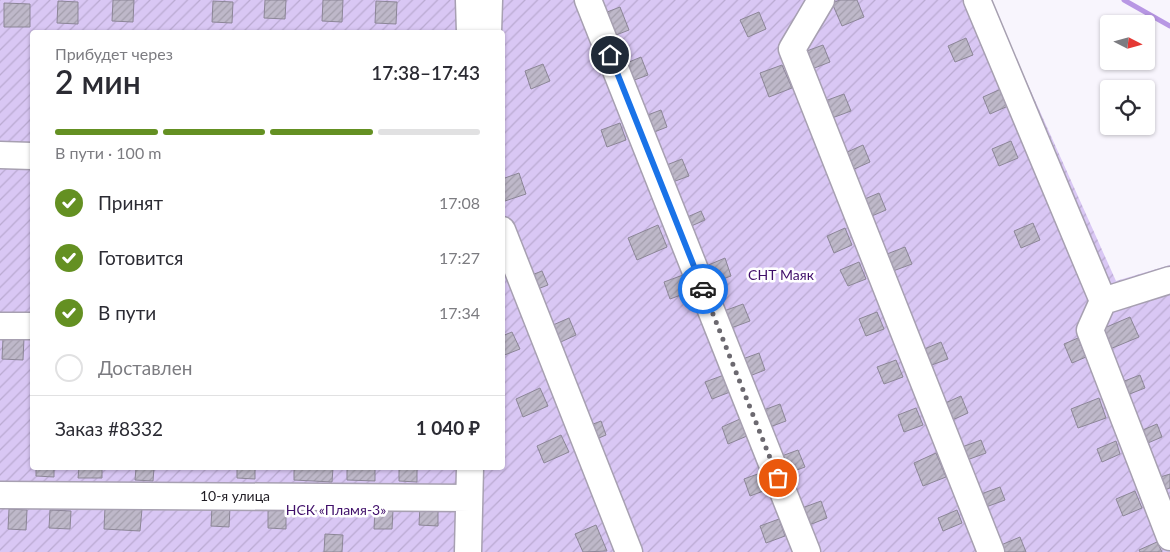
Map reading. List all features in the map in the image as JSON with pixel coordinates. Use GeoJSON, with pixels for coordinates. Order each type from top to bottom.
{"type":"FeatureCollection","features":[{"type":"Feature","properties":{"kind":"street"},"geometry":{"type":"LineString","coordinates":[[469,0],[470,30]]}},
{"type":"Feature","properties":{"kind":"street"},"geometry":{"type":"LineString","coordinates":[[488,30],[489,0]]}},
{"type":"Feature","properties":{"kind":"street"},"geometry":{"type":"LineString","coordinates":[[588,0],[807,552]]}},
{"type":"Feature","properties":{"kind":"street"},"geometry":{"type":"LineString","coordinates":[[821,0],[792,48],[992,552]]}},
{"type":"Feature","properties":{"kind":"street"},"geometry":{"type":"LineString","coordinates":[[978,0],[1103,301],[1090,330],[1170,536]]}},
{"type":"Feature","properties":{"kind":"street"},"geometry":{"type":"LineString","coordinates":[[0,155],[30,156]]}},
{"type":"Feature","properties":{"kind":"street"},"geometry":{"type":"LineString","coordinates":[[505,238],[629,552]]}},
{"type":"Feature","properties":{"kind":"street"},"geometry":{"type":"LineString","coordinates":[[1103,301],[1170,280]]}},
{"type":"Feature","properties":{"kind":"street"},"geometry":{"type":"LineString","coordinates":[[0,326],[30,326]]}},
{"type":"Feature","properties":{"kind":"street"},"geometry":{"type":"LineString","coordinates":[[468,552],[470,470]]}},
{"type":"Feature","properties":{"kind":"street","name":"10-я улица"},"geometry":{"type":"LineString","coordinates":[[0,495],[469,498]]}},
{"type":"Feature","properties":{"kind":"green space","name":"СНТ Маяк"},"geometry":{"type":"Polygon","coordinates":[[[0,0],[990,0],[1116,281],[1170,265],[1170,552],[0,552],[0,0]]]}},
{"type":"Feature","properties":{"kind":"building"},"geometry":{"type":"Polygon","coordinates":[[[113,0],[134,0],[133,22],[112,21],[113,0]]]}},
{"type":"Feature","properties":{"kind":"building"},"geometry":{"type":"Polygon","coordinates":[[[265,0],[286,0],[285,19],[264,18],[265,0]]]}},
{"type":"Feature","properties":{"kind":"building"},"geometry":{"type":"Polygon","coordinates":[[[323,0],[343,0],[342,22],[322,21],[323,0]]]}},
{"type":"Feature","properties":{"kind":"building"},"geometry":{"type":"Polygon","coordinates":[[[840,0],[857,0],[864,17],[842,26],[832,3],[840,0]]]}},
{"type":"Feature","properties":{"kind":"building"},"geometry":{"type":"Polygon","coordinates":[[[58,1],[78,2],[78,24],[57,23],[58,1]]]}},
{"type":"Feature","properties":{"kind":"building"},"geometry":{"type":"Polygon","coordinates":[[[213,1],[233,2],[232,23],[212,22],[213,1]]]}},
{"type":"Feature","properties":{"kind":"building"},"geometry":{"type":"Polygon","coordinates":[[[376,1],[397,2],[396,24],[375,23],[376,1]]]}},
{"type":"Feature","properties":{"kind":"building"},"geometry":{"type":"Polygon","coordinates":[[[4,3],[30,4],[30,27],[4,27],[4,3]]]}},
{"type":"Feature","properties":{"kind":"building"},"geometry":{"type":"Polygon","coordinates":[[[620,7],[629,30],[611,37],[602,14],[620,7]]]}},
{"type":"Feature","properties":{"kind":"building"},"geometry":{"type":"Polygon","coordinates":[[[759,12],[766,29],[748,37],[740,20],[759,12]]]}},
{"type":"Feature","properties":{"kind":"building"},"geometry":{"type":"Polygon","coordinates":[[[966,38],[973,55],[955,62],[948,46],[966,38]]]}},
{"type":"Feature","properties":{"kind":"building"},"geometry":{"type":"Polygon","coordinates":[[[823,45],[830,62],[812,69],[804,52],[823,45]]]}},
{"type":"Feature","properties":{"kind":"building"},"geometry":{"type":"Polygon","coordinates":[[[641,57],[648,75],[629,82],[622,65],[641,57]]]}},
{"type":"Feature","properties":{"kind":"building"},"geometry":{"type":"Polygon","coordinates":[[[543,64],[550,81],[531,89],[525,71],[543,64]]]}},
{"type":"Feature","properties":{"kind":"building"},"geometry":{"type":"Polygon","coordinates":[[[782,65],[792,88],[769,97],[760,73],[782,65]]]}},
{"type":"Feature","properties":{"kind":"building"},"geometry":{"type":"Polygon","coordinates":[[[1001,89],[1008,106],[990,114],[983,97],[1001,89]]]}},
{"type":"Feature","properties":{"kind":"building"},"geometry":{"type":"Polygon","coordinates":[[[844,94],[851,111],[832,118],[825,101],[844,94]]]}},
{"type":"Feature","properties":{"kind":"building"},"geometry":{"type":"Polygon","coordinates":[[[661,110],[667,127],[649,134],[642,117],[661,110]]]}},
{"type":"Feature","properties":{"kind":"building"},"geometry":{"type":"Polygon","coordinates":[[[620,123],[626,140],[607,147],[601,130],[620,123]]]}},
{"type":"Feature","properties":{"kind":"building"},"geometry":{"type":"Polygon","coordinates":[[[1011,141],[1018,158],[999,166],[992,149],[1011,141]]]}},
{"type":"Feature","properties":{"kind":"building"},"geometry":{"type":"Polygon","coordinates":[[[863,145],[870,162],[852,170],[845,153],[863,145]]]}},
{"type":"Feature","properties":{"kind":"building"},"geometry":{"type":"Polygon","coordinates":[[[682,159],[689,176],[670,183],[664,166],[682,159]]]}},
{"type":"Feature","properties":{"kind":"building"},"geometry":{"type":"Polygon","coordinates":[[[519,173],[526,194],[505,201],[505,178],[519,173]]]}},
{"type":"Feature","properties":{"kind":"building"},"geometry":{"type":"Polygon","coordinates":[[[879,193],[886,210],[867,218],[860,201],[879,193]]]}},
{"type":"Feature","properties":{"kind":"building"},"geometry":{"type":"Polygon","coordinates":[[[701,211],[705,220],[689,227],[685,218],[701,211]]]}},
{"type":"Feature","properties":{"kind":"building"},"geometry":{"type":"Polygon","coordinates":[[[1033,223],[1040,240],[1021,248],[1014,231],[1033,223]]]}},
{"type":"Feature","properties":{"kind":"building"},"geometry":{"type":"Polygon","coordinates":[[[658,225],[667,247],[637,260],[628,238],[658,225]]]}},
{"type":"Feature","properties":{"kind":"building"},"geometry":{"type":"Polygon","coordinates":[[[845,228],[852,245],[834,253],[827,236],[845,228]]]}},
{"type":"Feature","properties":{"kind":"building"},"geometry":{"type":"Polygon","coordinates":[[[905,247],[912,264],[893,271],[887,254],[905,247]]]}},
{"type":"Feature","properties":{"kind":"building"},"geometry":{"type":"Polygon","coordinates":[[[725,258],[731,276],[712,283],[706,266],[725,258]]]}},
{"type":"Feature","properties":{"kind":"building"},"geometry":{"type":"Polygon","coordinates":[[[859,262],[866,279],[848,286],[840,270],[859,262]]]}},
{"type":"Feature","properties":{"kind":"building"},"geometry":{"type":"Polygon","coordinates":[[[542,271],[548,285],[530,292],[524,278],[542,271]]]}},
{"type":"Feature","properties":{"kind":"building"},"geometry":{"type":"Polygon","coordinates":[[[683,275],[689,292],[670,299],[664,282],[683,275]]]}},
{"type":"Feature","properties":{"kind":"building"},"geometry":{"type":"Polygon","coordinates":[[[743,304],[750,321],[731,328],[724,311],[743,304]]]}},
{"type":"Feature","properties":{"kind":"building"},"geometry":{"type":"Polygon","coordinates":[[[877,312],[884,329],[866,336],[859,319],[877,312]]]}},
{"type":"Feature","properties":{"kind":"building"},"geometry":{"type":"Polygon","coordinates":[[[1130,317],[1139,337],[1110,349],[1102,329],[1130,317]]]}},
{"type":"Feature","properties":{"kind":"building"},"geometry":{"type":"Polygon","coordinates":[[[569,318],[576,335],[552,346],[544,329],[569,318]]]}},
{"type":"Feature","properties":{"kind":"building"},"geometry":{"type":"Polygon","coordinates":[[[512,332],[520,349],[505,355],[505,335],[512,332]]]}},
{"type":"Feature","properties":{"kind":"building"},"geometry":{"type":"Polygon","coordinates":[[[3,338],[24,338],[23,360],[2,359],[3,338]]]}},
{"type":"Feature","properties":{"kind":"building"},"geometry":{"type":"Polygon","coordinates":[[[1078,338],[1086,357],[1072,363],[1064,344],[1078,338]]]}},
{"type":"Feature","properties":{"kind":"building"},"geometry":{"type":"Polygon","coordinates":[[[941,342],[948,359],[929,366],[922,350],[941,342]]]}},
{"type":"Feature","properties":{"kind":"building"},"geometry":{"type":"Polygon","coordinates":[[[759,353],[765,370],[747,377],[740,360],[759,353]]]}},
{"type":"Feature","properties":{"kind":"building"},"geometry":{"type":"Polygon","coordinates":[[[896,360],[903,377],[884,384],[877,367],[896,360]]]}},
{"type":"Feature","properties":{"kind":"building"},"geometry":{"type":"Polygon","coordinates":[[[724,375],[730,392],[712,399],[705,382],[724,375]]]}},
{"type":"Feature","properties":{"kind":"building"},"geometry":{"type":"Polygon","coordinates":[[[1140,375],[1145,388],[1127,395],[1122,382],[1140,375]]]}},
{"type":"Feature","properties":{"kind":"building"},"geometry":{"type":"Polygon","coordinates":[[[540,388],[548,406],[523,417],[516,399],[540,388]]]}},
{"type":"Feature","properties":{"kind":"building"},"geometry":{"type":"Polygon","coordinates":[[[961,396],[968,413],[950,421],[943,404],[961,396]]]}},
{"type":"Feature","properties":{"kind":"building"},"geometry":{"type":"Polygon","coordinates":[[[1099,398],[1106,418],[1078,428],[1071,409],[1099,398]]]}},
{"type":"Feature","properties":{"kind":"building"},"geometry":{"type":"Polygon","coordinates":[[[780,404],[786,421],[767,428],[761,411],[780,404]]]}},
{"type":"Feature","properties":{"kind":"building"},"geometry":{"type":"Polygon","coordinates":[[[916,408],[923,425],[904,432],[898,415],[916,408]]]}},
{"type":"Feature","properties":{"kind":"building"},"geometry":{"type":"Polygon","coordinates":[[[740,419],[747,436],[728,444],[722,427],[740,419]]]}},
{"type":"Feature","properties":{"kind":"building"},"geometry":{"type":"Polygon","coordinates":[[[601,421],[606,435],[589,442],[583,428],[601,421]]]}},
{"type":"Feature","properties":{"kind":"building"},"geometry":{"type":"Polygon","coordinates":[[[1157,424],[1162,437],[1143,445],[1138,432],[1157,424]]]}},
{"type":"Feature","properties":{"kind":"building"},"geometry":{"type":"Polygon","coordinates":[[[561,435],[569,452],[544,463],[537,446],[561,435]]]}},
{"type":"Feature","properties":{"kind":"building"},"geometry":{"type":"Polygon","coordinates":[[[981,440],[986,453],[967,460],[962,447],[981,440]]]}},
{"type":"Feature","properties":{"kind":"building"},"geometry":{"type":"Polygon","coordinates":[[[1116,441],[1120,454],[1102,462],[1097,449],[1116,441]]]}},
{"type":"Feature","properties":{"kind":"building"},"geometry":{"type":"Polygon","coordinates":[[[798,450],[805,467],[786,474],[779,457],[798,450]]]}},
{"type":"Feature","properties":{"kind":"building"},"geometry":{"type":"Polygon","coordinates":[[[936,453],[946,477],[923,486],[914,463],[936,453]]]}},
{"type":"Feature","properties":{"kind":"building"},"geometry":{"type":"Polygon","coordinates":[[[36,470],[54,470],[54,477],[36,476],[36,470]]]}},
{"type":"Feature","properties":{"kind":"building"},"geometry":{"type":"Polygon","coordinates":[[[79,470],[102,470],[102,478],[78,478],[79,470]]]}},
{"type":"Feature","properties":{"kind":"building"},"geometry":{"type":"Polygon","coordinates":[[[136,470],[154,470],[153,481],[135,480],[136,470]]]}},
{"type":"Feature","properties":{"kind":"building"},"geometry":{"type":"Polygon","coordinates":[[[237,470],[255,470],[255,479],[237,478],[237,470]]]}},
{"type":"Feature","properties":{"kind":"building"},"geometry":{"type":"Polygon","coordinates":[[[294,470],[333,470],[332,482],[294,480],[294,470]]]}},
{"type":"Feature","properties":{"kind":"building"},"geometry":{"type":"Polygon","coordinates":[[[347,470],[375,470],[375,481],[347,480],[347,470]]]}},
{"type":"Feature","properties":{"kind":"building"},"geometry":{"type":"Polygon","coordinates":[[[399,470],[417,470],[417,482],[399,481],[399,470]]]}},
{"type":"Feature","properties":{"kind":"building"},"geometry":{"type":"Polygon","coordinates":[[[763,472],[769,489],[750,496],[744,479],[763,472]]]}},
{"type":"Feature","properties":{"kind":"building"},"geometry":{"type":"Polygon","coordinates":[[[1170,474],[1170,488],[1162,491],[1157,478],[1170,474]]]}},
{"type":"Feature","properties":{"kind":"building"},"geometry":{"type":"Polygon","coordinates":[[[1000,487],[1005,500],[986,507],[981,494],[1000,487]]]}},
{"type":"Feature","properties":{"kind":"building"},"geometry":{"type":"Polygon","coordinates":[[[1135,491],[1142,508],[1123,516],[1116,499],[1135,491]]]}},
{"type":"Feature","properties":{"kind":"building"},"geometry":{"type":"Polygon","coordinates":[[[821,501],[827,518],[809,525],[802,508],[821,501]]]}},
{"type":"Feature","properties":{"kind":"building"},"geometry":{"type":"Polygon","coordinates":[[[420,506],[438,506],[438,526],[419,525],[420,506]]]}},
{"type":"Feature","properties":{"kind":"building"},"geometry":{"type":"Polygon","coordinates":[[[105,507],[142,509],[140,531],[104,529],[105,507]]]}},
{"type":"Feature","properties":{"kind":"building"},"geometry":{"type":"Polygon","coordinates":[[[212,507],[230,508],[229,527],[211,526],[212,507]]]}},
{"type":"Feature","properties":{"kind":"building"},"geometry":{"type":"Polygon","coordinates":[[[9,509],[27,510],[26,530],[8,529],[9,509]]]}},
{"type":"Feature","properties":{"kind":"building"},"geometry":{"type":"Polygon","coordinates":[[[268,509],[286,509],[286,529],[268,528],[268,509]]]}},
{"type":"Feature","properties":{"kind":"building"},"geometry":{"type":"Polygon","coordinates":[[[375,509],[393,510],[392,529],[374,529],[375,509]]]}},
{"type":"Feature","properties":{"kind":"building"},"geometry":{"type":"Polygon","coordinates":[[[50,510],[71,511],[70,529],[49,528],[50,510]]]}},
{"type":"Feature","properties":{"kind":"building"},"geometry":{"type":"Polygon","coordinates":[[[957,510],[962,523],[943,531],[938,518],[957,510]]]}},
{"type":"Feature","properties":{"kind":"building"},"geometry":{"type":"Polygon","coordinates":[[[779,519],[785,536],[766,543],[760,526],[779,519]]]}},
{"type":"Feature","properties":{"kind":"building"},"geometry":{"type":"Polygon","coordinates":[[[596,525],[607,551],[583,552],[575,534],[596,525]]]}},
{"type":"Feature","properties":{"kind":"building"},"geometry":{"type":"Polygon","coordinates":[[[325,534],[343,535],[342,552],[324,552],[325,534]]]}},
{"type":"Feature","properties":{"kind":"building"},"geometry":{"type":"Polygon","coordinates":[[[1020,537],[1026,552],[1004,552],[1001,545],[1020,537]]]}},
{"type":"Feature","properties":{"kind":"building"},"geometry":{"type":"Polygon","coordinates":[[[1157,542],[1162,552],[1140,552],[1139,550],[1157,542]]]}},
{"type":"Feature","properties":{"kind":"waterway"},"geometry":{"type":"LineString","coordinates":[[1124,0],[1170,26]]}},
{"type":"Feature","properties":{"kind":"way so far"},"geometry":{"type":"LineString","coordinates":[[703,289],[778,478]]}},
{"type":"Feature","properties":{"kind":"route"},"geometry":{"type":"LineString","coordinates":[[610,55],[703,289]]}},
{"type":"Feature","properties":{"kind":"park label","name":"НСК «Пламя-3»"},"geometry":{"type":"Point","coordinates":[336,510]}}]}
